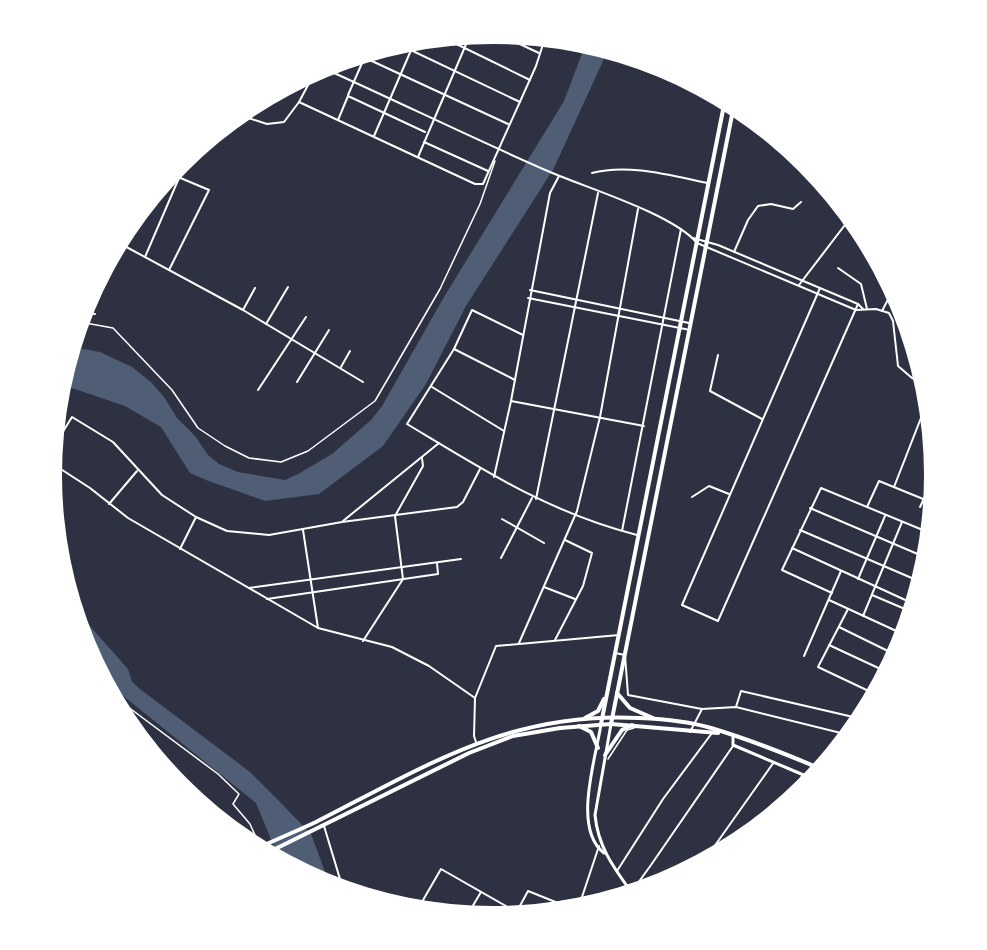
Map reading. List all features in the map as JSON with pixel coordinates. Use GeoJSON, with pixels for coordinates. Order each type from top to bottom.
{"type":"FeatureCollection","features":[{"type":"Feature","properties":{"kind":"main road"},"geometry":{"type":"LineString","coordinates":[[601,724],[697,243],[695,238],[709,183],[723,110]]}},
{"type":"Feature","properties":{"kind":"main road"},"geometry":{"type":"LineString","coordinates":[[611,724],[732,115]]}},
{"type":"Feature","properties":{"kind":"main road"},"geometry":{"type":"LineString","coordinates":[[583,719],[598,711],[607,692]]}},
{"type":"Feature","properties":{"kind":"main road"},"geometry":{"type":"LineString","coordinates":[[617,693],[630,708],[657,719]]}},
{"type":"Feature","properties":{"kind":"main road"},"geometry":{"type":"LineString","coordinates":[[276,848],[443,756],[476,742],[532,726],[612,717],[657,719],[692,724],[712,731]]}},
{"type":"Feature","properties":{"kind":"main road"},"geometry":{"type":"LineString","coordinates":[[607,757],[622,730],[633,725]]}},
{"type":"Feature","properties":{"kind":"main road"},"geometry":{"type":"LineString","coordinates":[[269,844],[315,825],[324,824],[500,740],[578,726],[640,725],[690,732],[720,732],[813,766]]}},
{"type":"Feature","properties":{"kind":"main road"},"geometry":{"type":"LineString","coordinates":[[578,726],[591,732],[598,748]]}},
{"type":"Feature","properties":{"kind":"street"},"geometry":{"type":"LineString","coordinates":[[418,157],[426,133],[466,44]]}},
{"type":"Feature","properties":{"kind":"street"},"geometry":{"type":"LineString","coordinates":[[520,44],[539,53]]}},
{"type":"Feature","properties":{"kind":"street"},"geometry":{"type":"LineString","coordinates":[[459,45],[530,80]]}},
{"type":"Feature","properties":{"kind":"street"},"geometry":{"type":"LineString","coordinates":[[299,102],[475,184],[483,184],[530,80],[542,46]]}},
{"type":"Feature","properties":{"kind":"street"},"geometry":{"type":"LineString","coordinates":[[414,51],[520,102]]}},
{"type":"Feature","properties":{"kind":"street"},"geometry":{"type":"LineString","coordinates":[[374,136],[410,52]]}},
{"type":"Feature","properties":{"kind":"street"},"geometry":{"type":"LineString","coordinates":[[374,60],[509,124]]}},
{"type":"Feature","properties":{"kind":"street"},"geometry":{"type":"LineString","coordinates":[[338,120],[362,64]]}},
{"type":"Feature","properties":{"kind":"street"},"geometry":{"type":"LineString","coordinates":[[335,73],[535,165],[638,209],[722,252],[856,309],[889,313],[893,321],[894,351],[898,366],[914,379]]}},
{"type":"Feature","properties":{"kind":"street"},"geometry":{"type":"LineString","coordinates":[[250,119],[267,124],[284,122],[308,86]]}},
{"type":"Feature","properties":{"kind":"street"},"geometry":{"type":"LineString","coordinates":[[348,96],[426,133]]}},
{"type":"Feature","properties":{"kind":"street"},"geometry":{"type":"LineString","coordinates":[[424,142],[488,171]]}},
{"type":"Feature","properties":{"kind":"street"},"geometry":{"type":"LineString","coordinates":[[90,324],[113,328],[172,390],[198,428],[225,446],[249,458],[281,462],[308,451],[375,401],[440,289],[480,204],[498,148]]}},
{"type":"Feature","properties":{"kind":"street"},"geometry":{"type":"LineString","coordinates":[[592,173],[604,170],[641,172],[709,183]]}},
{"type":"Feature","properties":{"kind":"street"},"geometry":{"type":"LineString","coordinates":[[494,477],[511,401],[528,298],[550,193],[560,176]]}},
{"type":"Feature","properties":{"kind":"street"},"geometry":{"type":"LineString","coordinates":[[169,270],[209,190],[180,179]]}},
{"type":"Feature","properties":{"kind":"street"},"geometry":{"type":"LineString","coordinates":[[145,257],[176,183]]}},
{"type":"Feature","properties":{"kind":"street"},"geometry":{"type":"LineString","coordinates":[[536,500],[598,193]]}},
{"type":"Feature","properties":{"kind":"street"},"geometry":{"type":"LineString","coordinates":[[734,252],[748,220],[759,206],[771,204],[793,209],[801,202]]}},
{"type":"Feature","properties":{"kind":"street"},"geometry":{"type":"LineString","coordinates":[[519,643],[576,517],[600,417],[638,209]]}},
{"type":"Feature","properties":{"kind":"street"},"geometry":{"type":"LineString","coordinates":[[799,285],[844,224]]}},
{"type":"Feature","properties":{"kind":"street"},"geometry":{"type":"LineString","coordinates":[[622,531],[681,229]]}},
{"type":"Feature","properties":{"kind":"street"},"geometry":{"type":"LineString","coordinates":[[697,243],[723,247],[858,304],[863,309]]}},
{"type":"Feature","properties":{"kind":"street"},"geometry":{"type":"LineString","coordinates":[[127,247],[243,310],[363,382]]}},
{"type":"Feature","properties":{"kind":"street"},"geometry":{"type":"LineString","coordinates":[[722,252],[723,247]]}},
{"type":"Feature","properties":{"kind":"street"},"geometry":{"type":"LineString","coordinates":[[838,268],[861,284],[867,309]]}},
{"type":"Feature","properties":{"kind":"street"},"geometry":{"type":"LineString","coordinates":[[266,324],[288,287]]}},
{"type":"Feature","properties":{"kind":"street"},"geometry":{"type":"LineString","coordinates":[[243,310],[255,288]]}},
{"type":"Feature","properties":{"kind":"street"},"geometry":{"type":"LineString","coordinates":[[820,288],[681,605],[718,621],[858,304]]}},
{"type":"Feature","properties":{"kind":"street"},"geometry":{"type":"LineString","coordinates":[[530,290],[691,324]]}},
{"type":"Feature","properties":{"kind":"street"},"geometry":{"type":"LineString","coordinates":[[528,298],[690,330]]}},
{"type":"Feature","properties":{"kind":"street"},"geometry":{"type":"LineString","coordinates":[[882,311],[888,300]]}},
{"type":"Feature","properties":{"kind":"street"},"geometry":{"type":"LineString","coordinates":[[523,335],[472,310],[454,349],[407,424],[536,500],[576,517],[640,536]]}},
{"type":"Feature","properties":{"kind":"street"},"geometry":{"type":"LineString","coordinates":[[258,390],[306,316]]}},
{"type":"Feature","properties":{"kind":"street"},"geometry":{"type":"LineString","coordinates":[[297,382],[329,330]]}},
{"type":"Feature","properties":{"kind":"street"},"geometry":{"type":"LineString","coordinates":[[454,349],[515,380]]}},
{"type":"Feature","properties":{"kind":"street"},"geometry":{"type":"LineString","coordinates":[[340,367],[350,351]]}},
{"type":"Feature","properties":{"kind":"street"},"geometry":{"type":"LineString","coordinates":[[718,355],[710,391],[762,419]]}},
{"type":"Feature","properties":{"kind":"street"},"geometry":{"type":"LineString","coordinates":[[432,387],[504,431]]}},
{"type":"Feature","properties":{"kind":"street"},"geometry":{"type":"LineString","coordinates":[[511,401],[644,426]]}},
{"type":"Feature","properties":{"kind":"street"},"geometry":{"type":"LineString","coordinates":[[65,428],[72,417],[113,442],[137,471],[162,495],[196,516],[236,532],[269,535],[342,522],[459,506],[480,469]]}},
{"type":"Feature","properties":{"kind":"street"},"geometry":{"type":"LineString","coordinates":[[894,487],[921,418]]}},
{"type":"Feature","properties":{"kind":"street"},"geometry":{"type":"LineString","coordinates":[[342,522],[439,443]]}},
{"type":"Feature","properties":{"kind":"street"},"geometry":{"type":"LineString","coordinates":[[363,641],[403,579],[395,516],[423,466],[422,458]]}},
{"type":"Feature","properties":{"kind":"street"},"geometry":{"type":"LineString","coordinates":[[62,470],[90,488],[109,504],[180,549],[318,628],[392,647],[429,666],[475,698]]}},
{"type":"Feature","properties":{"kind":"street"},"geometry":{"type":"LineString","coordinates":[[109,504],[137,471]]}},
{"type":"Feature","properties":{"kind":"street"},"geometry":{"type":"LineString","coordinates":[[867,507],[879,482],[924,500],[920,507]]}},
{"type":"Feature","properties":{"kind":"street"},"geometry":{"type":"LineString","coordinates":[[692,497],[709,486],[729,494]]}},
{"type":"Feature","properties":{"kind":"street"},"geometry":{"type":"LineString","coordinates":[[832,592],[782,570],[821,488],[921,530]]}},
{"type":"Feature","properties":{"kind":"street"},"geometry":{"type":"LineString","coordinates":[[501,558],[532,498]]}},
{"type":"Feature","properties":{"kind":"street"},"geometry":{"type":"LineString","coordinates":[[810,508],[918,555]]}},
{"type":"Feature","properties":{"kind":"street"},"geometry":{"type":"LineString","coordinates":[[180,549],[196,516]]}},
{"type":"Feature","properties":{"kind":"street"},"geometry":{"type":"LineString","coordinates":[[858,579],[885,516]]}},
{"type":"Feature","properties":{"kind":"street"},"geometry":{"type":"LineString","coordinates":[[502,519],[544,543]]}},
{"type":"Feature","properties":{"kind":"street"},"geometry":{"type":"LineString","coordinates":[[863,616],[902,522]]}},
{"type":"Feature","properties":{"kind":"street"},"geometry":{"type":"LineString","coordinates":[[303,530],[318,628]]}},
{"type":"Feature","properties":{"kind":"street"},"geometry":{"type":"LineString","coordinates":[[800,530],[912,578]]}},
{"type":"Feature","properties":{"kind":"street"},"geometry":{"type":"LineString","coordinates":[[555,640],[583,586],[592,553],[565,540]]}},
{"type":"Feature","properties":{"kind":"street"},"geometry":{"type":"LineString","coordinates":[[792,548],[906,600]]}},
{"type":"Feature","properties":{"kind":"street"},"geometry":{"type":"LineString","coordinates":[[249,588],[461,559]]}},
{"type":"Feature","properties":{"kind":"street"},"geometry":{"type":"LineString","coordinates":[[267,599],[438,574],[437,563]]}},
{"type":"Feature","properties":{"kind":"street"},"geometry":{"type":"LineString","coordinates":[[804,656],[841,571]]}},
{"type":"Feature","properties":{"kind":"street"},"geometry":{"type":"LineString","coordinates":[[544,587],[576,600]]}},
{"type":"Feature","properties":{"kind":"street"},"geometry":{"type":"LineString","coordinates":[[872,595],[904,608]]}},
{"type":"Feature","properties":{"kind":"street"},"geometry":{"type":"LineString","coordinates":[[829,600],[896,631]]}},
{"type":"Feature","properties":{"kind":"street"},"geometry":{"type":"LineString","coordinates":[[848,609],[818,667],[867,690]]}},
{"type":"Feature","properties":{"kind":"street"},"geometry":{"type":"LineString","coordinates":[[839,627],[887,651]]}},
{"type":"Feature","properties":{"kind":"street"},"geometry":{"type":"LineString","coordinates":[[476,742],[474,736],[475,698],[494,648],[519,643],[619,635]]}},
{"type":"Feature","properties":{"kind":"street"},"geometry":{"type":"LineString","coordinates":[[829,645],[880,669]]}},
{"type":"Feature","properties":{"kind":"street"},"geometry":{"type":"LineString","coordinates":[[615,653],[625,655],[628,695],[702,709],[735,708],[840,733]]}},
{"type":"Feature","properties":{"kind":"street"},"geometry":{"type":"LineString","coordinates":[[735,708],[741,691],[851,716]]}},
{"type":"Feature","properties":{"kind":"street"},"geometry":{"type":"LineString","coordinates":[[690,732],[692,724],[702,709]]}},
{"type":"Feature","properties":{"kind":"street"},"geometry":{"type":"LineString","coordinates":[[132,710],[218,774],[239,794],[232,804],[250,824],[255,834]]}},
{"type":"Feature","properties":{"kind":"street"},"geometry":{"type":"LineString","coordinates":[[601,724],[587,809],[589,833],[597,849],[605,855],[627,885]]}},
{"type":"Feature","properties":{"kind":"street"},"geometry":{"type":"LineString","coordinates":[[605,855],[595,815],[611,724]]}},
{"type":"Feature","properties":{"kind":"street"},"geometry":{"type":"LineString","coordinates":[[607,757],[627,730],[640,725]]}},
{"type":"Feature","properties":{"kind":"street"},"geometry":{"type":"LineString","coordinates":[[617,871],[663,799],[712,731]]}},
{"type":"Feature","properties":{"kind":"street"},"geometry":{"type":"LineString","coordinates":[[639,881],[733,745],[733,736]]}},
{"type":"Feature","properties":{"kind":"street"},"geometry":{"type":"LineString","coordinates":[[733,745],[803,775]]}},
{"type":"Feature","properties":{"kind":"street"},"geometry":{"type":"LineString","coordinates":[[715,845],[774,762]]}},
{"type":"Feature","properties":{"kind":"street"},"geometry":{"type":"LineString","coordinates":[[324,824],[340,878]]}},
{"type":"Feature","properties":{"kind":"street"},"geometry":{"type":"LineString","coordinates":[[582,897],[597,849],[601,844]]}},
{"type":"Feature","properties":{"kind":"street"},"geometry":{"type":"LineString","coordinates":[[423,900],[441,869],[504,906]]}},
{"type":"Feature","properties":{"kind":"street"},"geometry":{"type":"LineString","coordinates":[[521,906],[528,891],[556,902]]}},
{"type":"Feature","properties":{"kind":"street"},"geometry":{"type":"LineString","coordinates":[[473,906],[481,892]]}},
{"type":"Feature","properties":{"kind":"water"},"geometry":{"type":"Polygon","coordinates":[[[582,53],[604,58],[554,168],[466,306],[426,384],[383,446],[319,494],[265,501],[206,480],[190,473],[161,427],[125,406],[71,388],[81,349],[100,352],[132,367],[151,382],[177,418],[195,436],[208,455],[219,464],[238,472],[285,480],[298,474],[332,454],[371,420],[382,406],[444,297],[564,101],[582,53]]]}},
{"type":"Feature","properties":{"kind":"water"},"geometry":{"type":"Polygon","coordinates":[[[89,625],[128,669],[132,682],[250,772],[311,834],[325,873],[274,846],[256,803],[123,696],[106,666],[89,625]]]}}]}
